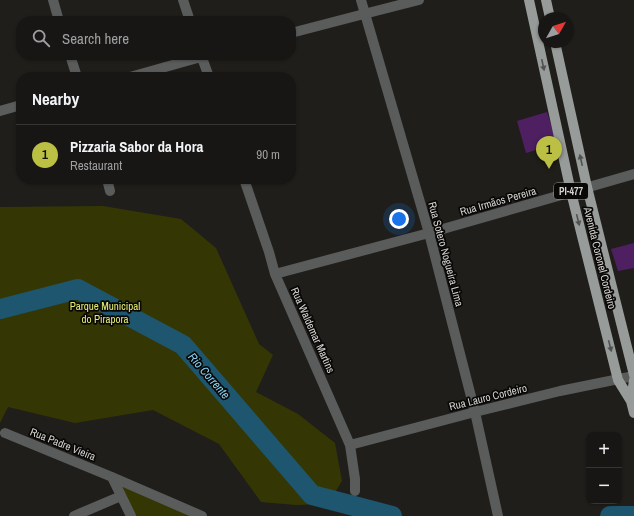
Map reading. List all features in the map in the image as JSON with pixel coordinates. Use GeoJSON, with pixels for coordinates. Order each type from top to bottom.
{"type":"FeatureCollection","features":[{"type":"Feature","properties":{"kind":"main road","name":"Avenida Coronel Cordeiro"},"geometry":{"type":"LineString","coordinates":[[529,0],[571,192],[618,380],[631,401],[634,413]]}},
{"type":"Feature","properties":{"kind":"main road"},"geometry":{"type":"LineString","coordinates":[[546,0],[549,12]]}},
{"type":"Feature","properties":{"kind":"main road","name":"Avenida Coronel Cordeiro"},"geometry":{"type":"LineString","coordinates":[[556,48],[587,187],[634,376]]}},
{"type":"Feature","properties":{"kind":"main road","name":"Avenida Coronel Cordeiro"},"geometry":{"type":"LineString","coordinates":[[631,401],[634,380]]}},
{"type":"Feature","properties":{"kind":"street"},"geometry":{"type":"LineString","coordinates":[[53,0],[58,16]]}},
{"type":"Feature","properties":{"kind":"street"},"geometry":{"type":"LineString","coordinates":[[183,0],[188,16]]}},
{"type":"Feature","properties":{"kind":"street","name":"Rua Sotero Nogueira Lima"},"geometry":{"type":"LineString","coordinates":[[360,0],[429,234],[475,412],[498,516]]}},
{"type":"Feature","properties":{"kind":"street"},"geometry":{"type":"LineString","coordinates":[[296,32],[418,0]]}},
{"type":"Feature","properties":{"kind":"street"},"geometry":{"type":"LineString","coordinates":[[72,60],[75,72]]}},
{"type":"Feature","properties":{"kind":"street"},"geometry":{"type":"LineString","coordinates":[[148,72],[190,60]]}},
{"type":"Feature","properties":{"kind":"street"},"geometry":{"type":"LineString","coordinates":[[205,60],[208,72]]}},
{"type":"Feature","properties":{"kind":"street"},"geometry":{"type":"LineString","coordinates":[[0,110],[16,106]]}},
{"type":"Feature","properties":{"kind":"street","name":"Rua Irmãos Pereira"},"geometry":{"type":"LineString","coordinates":[[275,274],[429,234],[634,174]]}},
{"type":"Feature","properties":{"kind":"street"},"geometry":{"type":"LineString","coordinates":[[108,184],[110,191]]}},
{"type":"Feature","properties":{"kind":"street","name":"Rua Waldemar Martins"},"geometry":{"type":"LineString","coordinates":[[246,184],[275,274],[350,445],[356,479],[355,491]]}},
{"type":"Feature","properties":{"kind":"street","name":"Rua Lauro Cordeiro"},"geometry":{"type":"LineString","coordinates":[[350,445],[560,391],[634,376]]}},
{"type":"Feature","properties":{"kind":"street","name":"Rua Padre Vieira"},"geometry":{"type":"LineString","coordinates":[[5,433],[202,516]]}},
{"type":"Feature","properties":{"kind":"street"},"geometry":{"type":"LineString","coordinates":[[112,477],[131,516]]}},
{"type":"Feature","properties":{"kind":"street"},"geometry":{"type":"LineString","coordinates":[[74,516],[121,496]]}},
{"type":"Feature","properties":{"kind":"green space","name":"Parque Municipal do Pirapora"},"geometry":{"type":"Polygon","coordinates":[[[103,206],[181,219],[216,248],[259,344],[273,355],[256,392],[298,414],[335,443],[342,481],[328,504],[296,505],[261,502],[219,444],[153,410],[75,423],[8,407],[0,423],[0,207],[103,206]]]}},
{"type":"Feature","properties":{"kind":"green space"},"geometry":{"type":"Polygon","coordinates":[[[114,479],[193,516],[134,516],[114,479]]]}},
{"type":"Feature","properties":{"kind":"building"},"geometry":{"type":"Polygon","coordinates":[[[547,112],[557,144],[526,153],[517,121],[547,112]]]}},
{"type":"Feature","properties":{"kind":"building"},"geometry":{"type":"Polygon","coordinates":[[[634,243],[634,268],[618,271],[611,249],[634,243]]]}},
{"type":"Feature","properties":{"kind":"waterway","name":"Rio Corrente"},"geometry":{"type":"LineString","coordinates":[[0,309],[78,289],[183,345],[312,495],[392,516]]}},
{"type":"Feature","properties":{"kind":"waterway","name":"Rio Corrente"},"geometry":{"type":"LineString","coordinates":[[610,516],[634,516]]}},
{"type":"Feature","properties":{"kind":"place","name":"Pizzaria Sabor da Hora"},"geometry":{"type":"Point","coordinates":[549,169]}}]}
